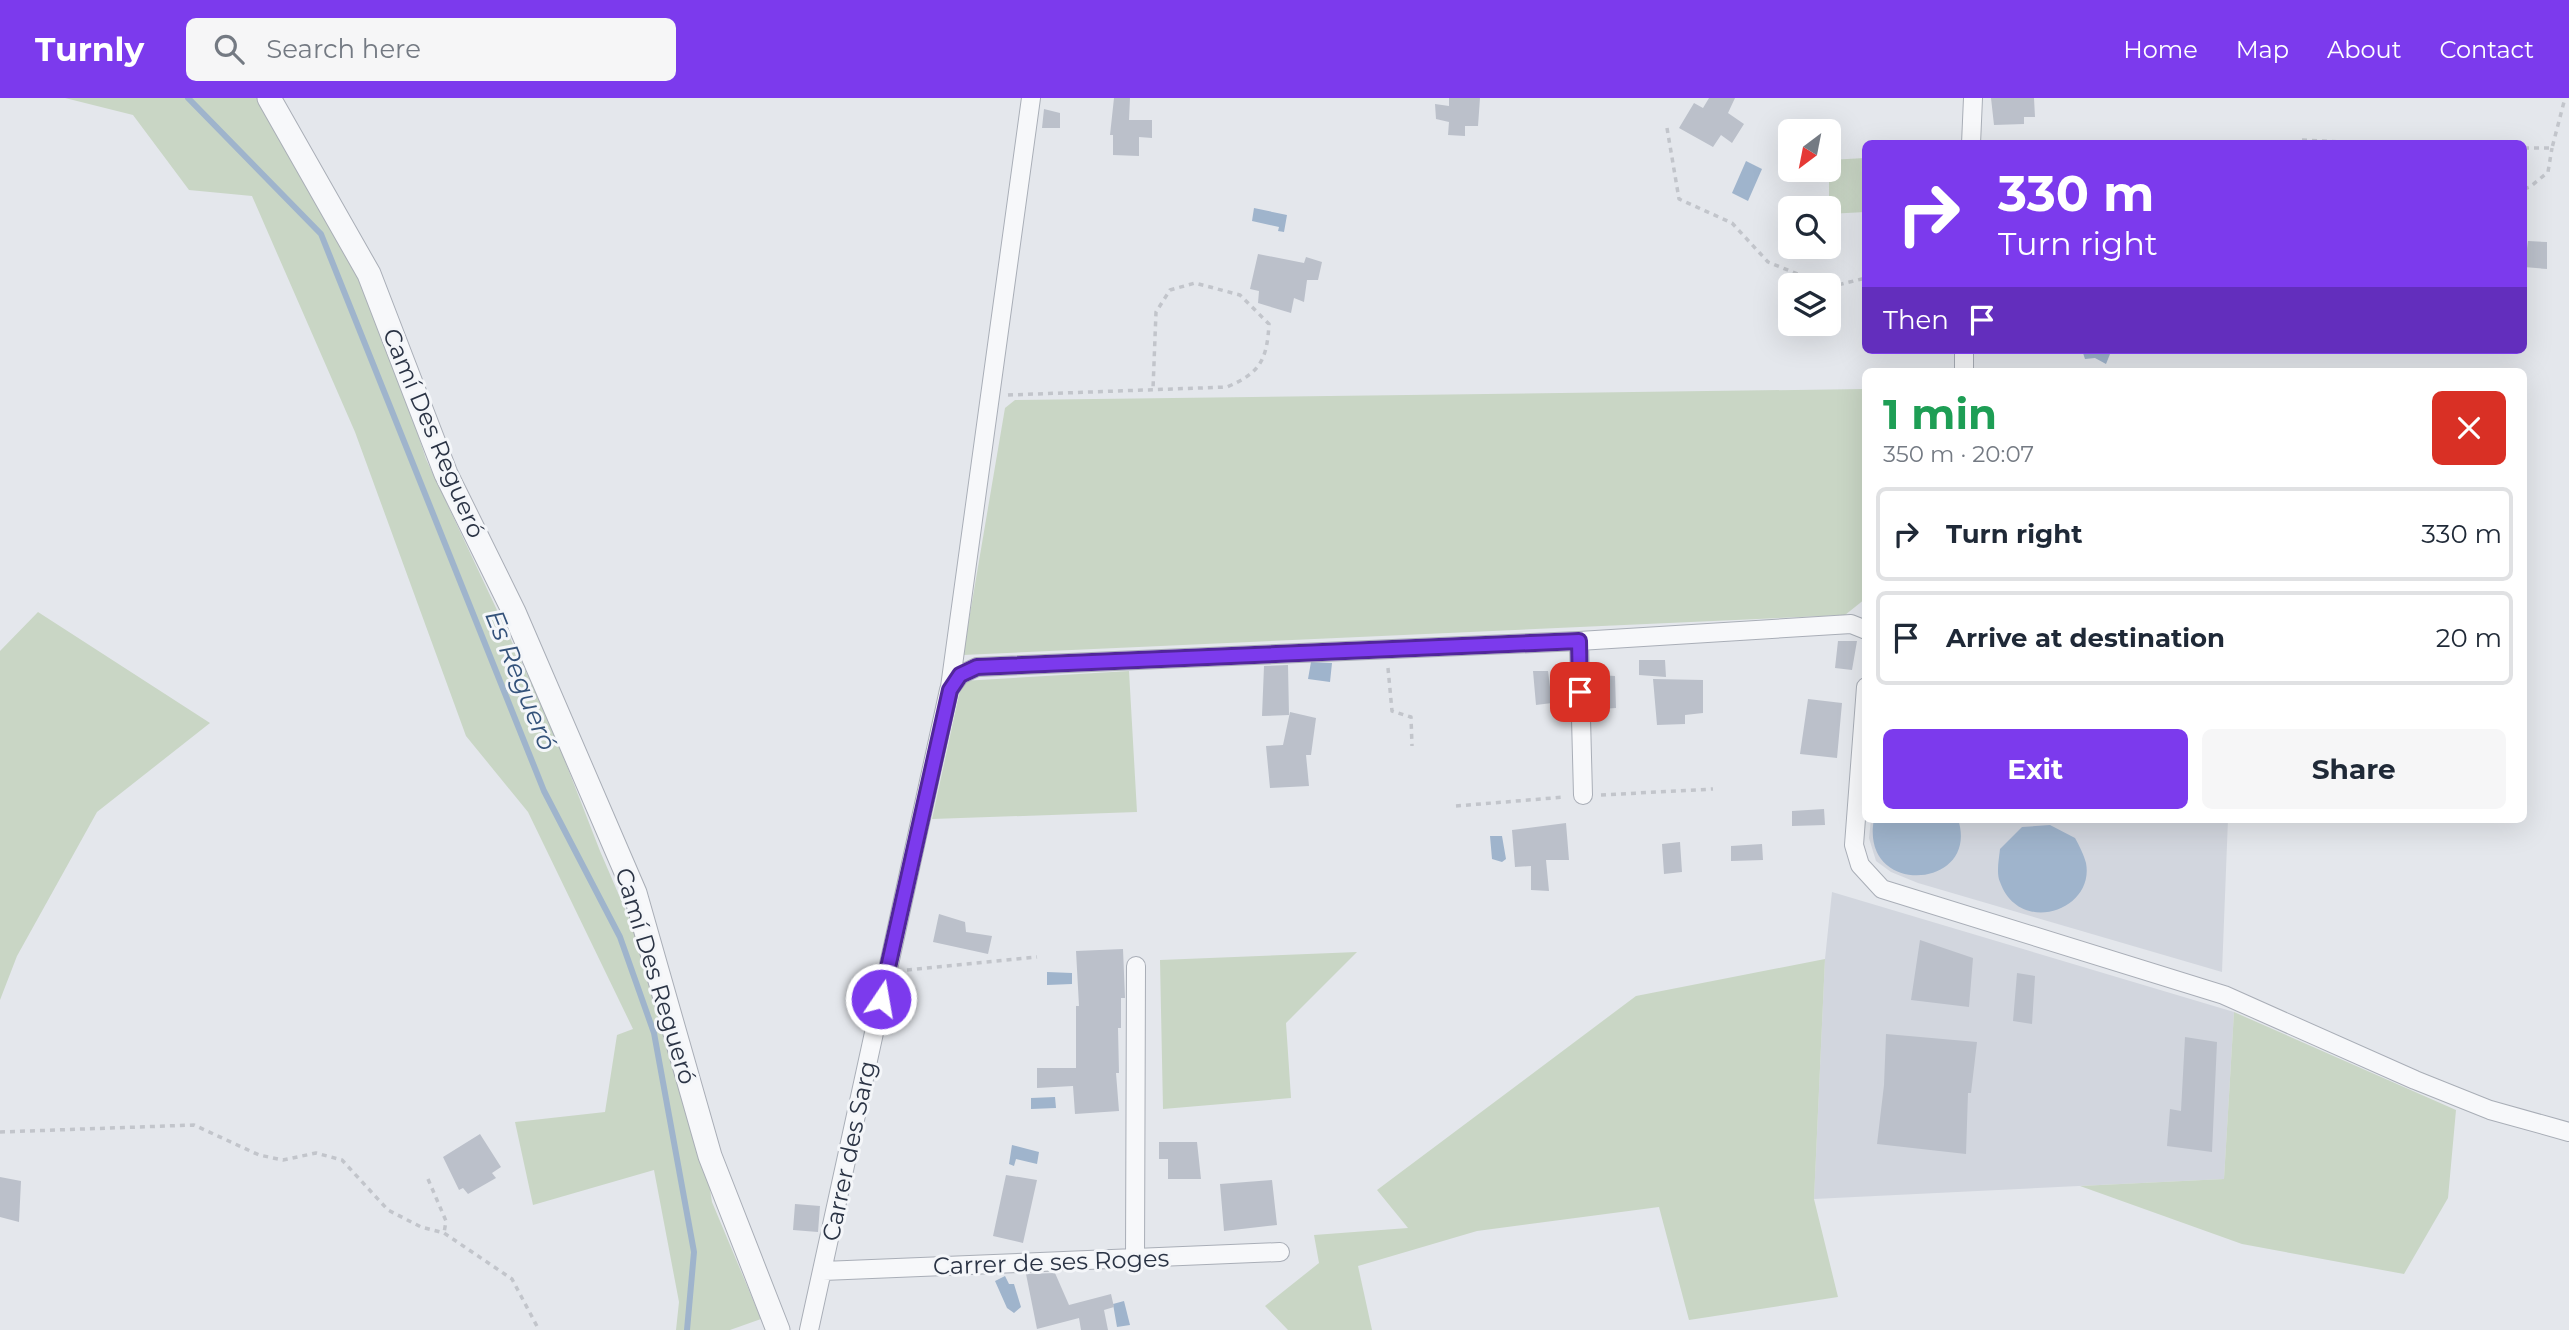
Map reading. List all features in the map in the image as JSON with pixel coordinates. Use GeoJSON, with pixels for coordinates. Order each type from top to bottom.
{"type":"FeatureCollection","features":[{"type":"Feature","properties":{"kind":"street","name":"Camí Des Regueró"},"geometry":{"type":"LineString","coordinates":[[269,98],[369,274],[446,474],[514,612],[635,893],[710,1156],[778,1330]]}},
{"type":"Feature","properties":{"kind":"street","name":"Carrer des Sarg"},"geometry":{"type":"LineString","coordinates":[[809,1330],[950,690],[1031,98]]}},
{"type":"Feature","properties":{"kind":"street"},"geometry":{"type":"LineString","coordinates":[[1971,140],[1973,98]]}},
{"type":"Feature","properties":{"kind":"street"},"geometry":{"type":"LineString","coordinates":[[950,690],[960,675],[977,667],[1579,641],[1862,625]]}},
{"type":"Feature","properties":{"kind":"street"},"geometry":{"type":"LineString","coordinates":[[1579,641],[1583,795]]}},
{"type":"Feature","properties":{"kind":"street"},"geometry":{"type":"LineString","coordinates":[[1862,740],[1854,845],[1860,865],[1882,889],[2224,995],[2490,1110],[2569,1132]]}},
{"type":"Feature","properties":{"kind":"street"},"geometry":{"type":"LineString","coordinates":[[1135,1259],[1136,967]]}},
{"type":"Feature","properties":{"kind":"street","name":"Carrer de ses Roges"},"geometry":{"type":"LineString","coordinates":[[823,1271],[1280,1252]]}},
{"type":"Feature","properties":{"kind":"path"},"geometry":{"type":"LineString","coordinates":[[2527,188],[2548,172],[2565,98]]}},
{"type":"Feature","properties":{"kind":"path"},"geometry":{"type":"LineString","coordinates":[[1667,128],[1679,199],[1732,223],[1768,262],[1795,273]]}},
{"type":"Feature","properties":{"kind":"path"},"geometry":{"type":"LineString","coordinates":[[2527,148],[2552,148]]}},
{"type":"Feature","properties":{"kind":"path"},"geometry":{"type":"LineString","coordinates":[[1841,283],[1862,279]]}},
{"type":"Feature","properties":{"kind":"path"},"geometry":{"type":"LineString","coordinates":[[992,397],[1026,393],[1227,387],[1252,376],[1267,351],[1269,324],[1240,295],[1195,283],[1170,290],[1156,312],[1153,389]]}},
{"type":"Feature","properties":{"kind":"path"},"geometry":{"type":"LineString","coordinates":[[1386,649],[1392,711],[1411,717],[1412,746]]}},
{"type":"Feature","properties":{"kind":"path"},"geometry":{"type":"LineString","coordinates":[[886,972],[1037,957]]}},
{"type":"Feature","properties":{"kind":"path"},"geometry":{"type":"LineString","coordinates":[[0,1132],[194,1125],[259,1155],[283,1160],[316,1153],[342,1160],[388,1210],[421,1227],[444,1233],[512,1279],[540,1330]]}},
{"type":"Feature","properties":{"kind":"path"},"geometry":{"type":"LineString","coordinates":[[428,1179],[446,1221],[444,1233]]}},
{"type":"Feature","properties":{"kind":"shaded area"},"geometry":{"type":"Polygon","coordinates":[[[1871,823],[2228,823],[2222,972],[1918,883],[1891,872],[1876,861],[1869,838],[1871,823]]]}},
{"type":"Feature","properties":{"kind":"shaded area"},"geometry":{"type":"Polygon","coordinates":[[[1832,892],[2234,1012],[2224,1179],[1814,1199],[1825,959],[1832,892]]]}},
{"type":"Feature","properties":{"kind":"green space"},"geometry":{"type":"Polygon","coordinates":[[[65,98],[258,98],[345,243],[392,356],[426,459],[551,725],[600,851],[646,958],[703,1145],[712,1202],[761,1319],[730,1330],[676,1330],[679,1302],[654,1170],[533,1205],[515,1122],[605,1112],[617,1035],[633,1029],[528,812],[466,736],[355,432],[252,196],[189,190],[133,115],[65,98]]]}},
{"type":"Feature","properties":{"kind":"green space"},"geometry":{"type":"Polygon","coordinates":[[[1862,158],[1862,212],[1841,213],[1841,196],[1829,196],[1829,182],[1841,182],[1841,159],[1862,158]]]}},
{"type":"Feature","properties":{"kind":"green space"},"geometry":{"type":"Polygon","coordinates":[[[1862,389],[1862,601],[1845,615],[963,655],[1005,408],[1015,400],[1862,389]]]}},
{"type":"Feature","properties":{"kind":"green space"},"geometry":{"type":"Polygon","coordinates":[[[38,612],[210,723],[97,812],[17,956],[0,1000],[0,651],[38,612]]]}},
{"type":"Feature","properties":{"kind":"green space"},"geometry":{"type":"Polygon","coordinates":[[[1129,671],[1137,812],[932,819],[962,681],[1129,671]]]}},
{"type":"Feature","properties":{"kind":"green space"},"geometry":{"type":"Polygon","coordinates":[[[1357,952],[1286,1023],[1291,1098],[1163,1109],[1160,960],[1357,952]]]}},
{"type":"Feature","properties":{"kind":"green space"},"geometry":{"type":"Polygon","coordinates":[[[1825,959],[1814,1199],[1838,1297],[1689,1320],[1659,1207],[1477,1231],[1358,1266],[1372,1330],[1288,1330],[1265,1306],[1319,1263],[1314,1235],[1408,1228],[1377,1190],[1636,996],[1825,959]]]}},
{"type":"Feature","properties":{"kind":"green space"},"geometry":{"type":"Polygon","coordinates":[[[2234,1012],[2456,1110],[2448,1198],[2404,1274],[2242,1244],[2080,1186],[2224,1179],[2234,1012]]]}},
{"type":"Feature","properties":{"kind":"water"},"geometry":{"type":"Polygon","coordinates":[[[1746,161],[1762,169],[1748,201],[1732,193],[1746,161]]]}},
{"type":"Feature","properties":{"kind":"water"},"geometry":{"type":"Polygon","coordinates":[[[1254,208],[1287,215],[1284,232],[1278,231],[1279,227],[1252,221],[1254,208]]]}},
{"type":"Feature","properties":{"kind":"water"},"geometry":{"type":"Polygon","coordinates":[[[2083,354],[2110,354],[2106,364],[2095,358],[2085,359],[2083,354]]]}},
{"type":"Feature","properties":{"kind":"water"},"geometry":{"type":"Polygon","coordinates":[[[1311,662],[1332,663],[1330,682],[1308,679],[1311,662]]]}},
{"type":"Feature","properties":{"kind":"water"},"geometry":{"type":"Polygon","coordinates":[[[1874,823],[1958,823],[1960,843],[1952,860],[1938,871],[1919,875],[1900,872],[1884,862],[1874,845],[1874,823]]]}},
{"type":"Feature","properties":{"kind":"water"},"geometry":{"type":"Polygon","coordinates":[[[2050,825],[2075,838],[2086,863],[2086,880],[2079,894],[2054,911],[2023,909],[2010,899],[2000,882],[2000,849],[2022,827],[2050,825]]]}},
{"type":"Feature","properties":{"kind":"water"},"geometry":{"type":"Polygon","coordinates":[[[1490,836],[1502,836],[1506,859],[1502,862],[1492,859],[1490,836]]]}},
{"type":"Feature","properties":{"kind":"water"},"geometry":{"type":"Polygon","coordinates":[[[1047,972],[1072,973],[1072,984],[1047,985],[1047,972]]]}},
{"type":"Feature","properties":{"kind":"water"},"geometry":{"type":"Polygon","coordinates":[[[1055,1097],[1056,1108],[1031,1109],[1031,1098],[1055,1097]]]}},
{"type":"Feature","properties":{"kind":"water"},"geometry":{"type":"Polygon","coordinates":[[[1012,1145],[1039,1152],[1037,1164],[1016,1159],[1014,1166],[1009,1164],[1012,1145]]]}},
{"type":"Feature","properties":{"kind":"water"},"geometry":{"type":"Polygon","coordinates":[[[1005,1276],[1009,1284],[1014,1284],[1021,1307],[1014,1313],[1007,1308],[995,1281],[1005,1276]]]}},
{"type":"Feature","properties":{"kind":"water"},"geometry":{"type":"Polygon","coordinates":[[[1124,1301],[1130,1325],[1117,1327],[1113,1304],[1124,1301]]]}},
{"type":"Feature","properties":{"kind":"building"},"geometry":{"type":"Polygon","coordinates":[[[1114,98],[1130,98],[1129,120],[1152,120],[1152,138],[1139,137],[1139,156],[1113,155],[1113,135],[1110,135],[1114,98]]]}},
{"type":"Feature","properties":{"kind":"building"},"geometry":{"type":"Polygon","coordinates":[[[1449,98],[1480,98],[1478,126],[1465,126],[1465,136],[1448,135],[1449,122],[1436,119],[1435,104],[1449,106],[1449,98]]]}},
{"type":"Feature","properties":{"kind":"building"},"geometry":{"type":"Polygon","coordinates":[[[1709,98],[1735,98],[1728,113],[1744,124],[1732,143],[1721,135],[1713,147],[1679,128],[1694,103],[1703,108],[1709,98]]]}},
{"type":"Feature","properties":{"kind":"building"},"geometry":{"type":"Polygon","coordinates":[[[1991,98],[2034,98],[2035,117],[2024,117],[2024,124],[1994,125],[1991,98]]]}},
{"type":"Feature","properties":{"kind":"building"},"geometry":{"type":"Polygon","coordinates":[[[1044,109],[1060,113],[1060,128],[1042,128],[1044,109]]]}},
{"type":"Feature","properties":{"kind":"building"},"geometry":{"type":"Polygon","coordinates":[[[2528,241],[2547,242],[2547,269],[2527,267],[2528,241]]]}},
{"type":"Feature","properties":{"kind":"building"},"geometry":{"type":"Polygon","coordinates":[[[1258,254],[1304,263],[1306,257],[1322,262],[1318,280],[1307,280],[1304,302],[1294,298],[1291,313],[1258,303],[1259,291],[1250,289],[1258,254]]]}},
{"type":"Feature","properties":{"kind":"building"},"geometry":{"type":"Polygon","coordinates":[[[1838,641],[1857,641],[1852,670],[1835,668],[1838,641]]]}},
{"type":"Feature","properties":{"kind":"building"},"geometry":{"type":"Polygon","coordinates":[[[1639,660],[1665,660],[1666,677],[1639,675],[1639,660]]]}},
{"type":"Feature","properties":{"kind":"building"},"geometry":{"type":"Polygon","coordinates":[[[1288,665],[1289,715],[1262,716],[1264,666],[1288,665]]]}},
{"type":"Feature","properties":{"kind":"building"},"geometry":{"type":"Polygon","coordinates":[[[1533,671],[1548,671],[1552,703],[1536,705],[1533,671]]]}},
{"type":"Feature","properties":{"kind":"building"},"geometry":{"type":"Polygon","coordinates":[[[1599,675],[1615,676],[1616,708],[1601,709],[1599,675]]]}},
{"type":"Feature","properties":{"kind":"building"},"geometry":{"type":"Polygon","coordinates":[[[1653,679],[1703,680],[1703,713],[1685,715],[1685,724],[1657,725],[1653,679]]]}},
{"type":"Feature","properties":{"kind":"building"},"geometry":{"type":"Polygon","coordinates":[[[1808,699],[1842,703],[1837,758],[1800,754],[1808,699]]]}},
{"type":"Feature","properties":{"kind":"building"},"geometry":{"type":"Polygon","coordinates":[[[1290,712],[1316,718],[1311,755],[1306,755],[1309,786],[1270,788],[1266,746],[1283,745],[1290,712]]]}},
{"type":"Feature","properties":{"kind":"building"},"geometry":{"type":"Polygon","coordinates":[[[1824,809],[1825,825],[1792,826],[1792,811],[1824,809]]]}},
{"type":"Feature","properties":{"kind":"building"},"geometry":{"type":"Polygon","coordinates":[[[1566,823],[1569,860],[1546,860],[1549,891],[1531,890],[1531,866],[1515,867],[1512,830],[1566,823]]]}},
{"type":"Feature","properties":{"kind":"building"},"geometry":{"type":"Polygon","coordinates":[[[1680,842],[1682,872],[1664,874],[1662,844],[1680,842]]]}},
{"type":"Feature","properties":{"kind":"building"},"geometry":{"type":"Polygon","coordinates":[[[1762,844],[1763,860],[1731,861],[1731,846],[1762,844]]]}},
{"type":"Feature","properties":{"kind":"building"},"geometry":{"type":"Polygon","coordinates":[[[939,914],[965,922],[966,932],[992,936],[988,954],[933,942],[939,914]]]}},
{"type":"Feature","properties":{"kind":"building"},"geometry":{"type":"Polygon","coordinates":[[[1920,940],[1973,958],[1969,1007],[1911,1000],[1920,940]]]}},
{"type":"Feature","properties":{"kind":"building"},"geometry":{"type":"Polygon","coordinates":[[[1123,949],[1125,998],[1121,998],[1121,1028],[1118,1028],[1119,1073],[1116,1073],[1119,1111],[1075,1114],[1073,1086],[1037,1088],[1037,1068],[1076,1068],[1076,1006],[1079,1006],[1076,951],[1123,949]]]}},
{"type":"Feature","properties":{"kind":"building"},"geometry":{"type":"Polygon","coordinates":[[[2017,973],[2035,976],[2032,1024],[2013,1021],[2017,973]]]}},
{"type":"Feature","properties":{"kind":"building"},"geometry":{"type":"Polygon","coordinates":[[[1886,1034],[1977,1042],[1971,1093],[1968,1093],[1966,1154],[1877,1144],[1884,1085],[1886,1034]]]}},
{"type":"Feature","properties":{"kind":"building"},"geometry":{"type":"Polygon","coordinates":[[[2185,1037],[2217,1042],[2212,1152],[2167,1146],[2170,1109],[2181,1111],[2185,1037]]]}},
{"type":"Feature","properties":{"kind":"building"},"geometry":{"type":"Polygon","coordinates":[[[480,1134],[501,1167],[492,1173],[496,1178],[468,1194],[463,1188],[459,1190],[443,1157],[480,1134]]]}},
{"type":"Feature","properties":{"kind":"building"},"geometry":{"type":"Polygon","coordinates":[[[1159,1142],[1197,1142],[1201,1179],[1168,1179],[1168,1159],[1159,1159],[1159,1142]]]}},
{"type":"Feature","properties":{"kind":"building"},"geometry":{"type":"Polygon","coordinates":[[[1006,1175],[1037,1180],[1023,1243],[993,1236],[1006,1175]]]}},
{"type":"Feature","properties":{"kind":"building"},"geometry":{"type":"Polygon","coordinates":[[[0,1177],[21,1181],[19,1222],[0,1217],[0,1177]]]}},
{"type":"Feature","properties":{"kind":"building"},"geometry":{"type":"Polygon","coordinates":[[[1272,1180],[1277,1225],[1224,1231],[1220,1184],[1272,1180]]]}},
{"type":"Feature","properties":{"kind":"building"},"geometry":{"type":"Polygon","coordinates":[[[795,1204],[820,1206],[818,1232],[793,1230],[795,1204]]]}},
{"type":"Feature","properties":{"kind":"building"},"geometry":{"type":"Polygon","coordinates":[[[1055,1273],[1069,1305],[1111,1294],[1114,1307],[1104,1310],[1108,1330],[1081,1330],[1079,1318],[1037,1329],[1026,1274],[1055,1273]]]}},
{"type":"Feature","properties":{"kind":"waterway","name":"Es Regueró"},"geometry":{"type":"LineString","coordinates":[[188,98],[321,234],[544,791],[620,937],[654,1033],[694,1252],[687,1330]]}},
{"type":"Feature","properties":{"kind":"route"},"geometry":{"type":"LineString","coordinates":[[881,999],[950,690],[960,675],[977,667],[1579,641],[1580,692]]}}]}
